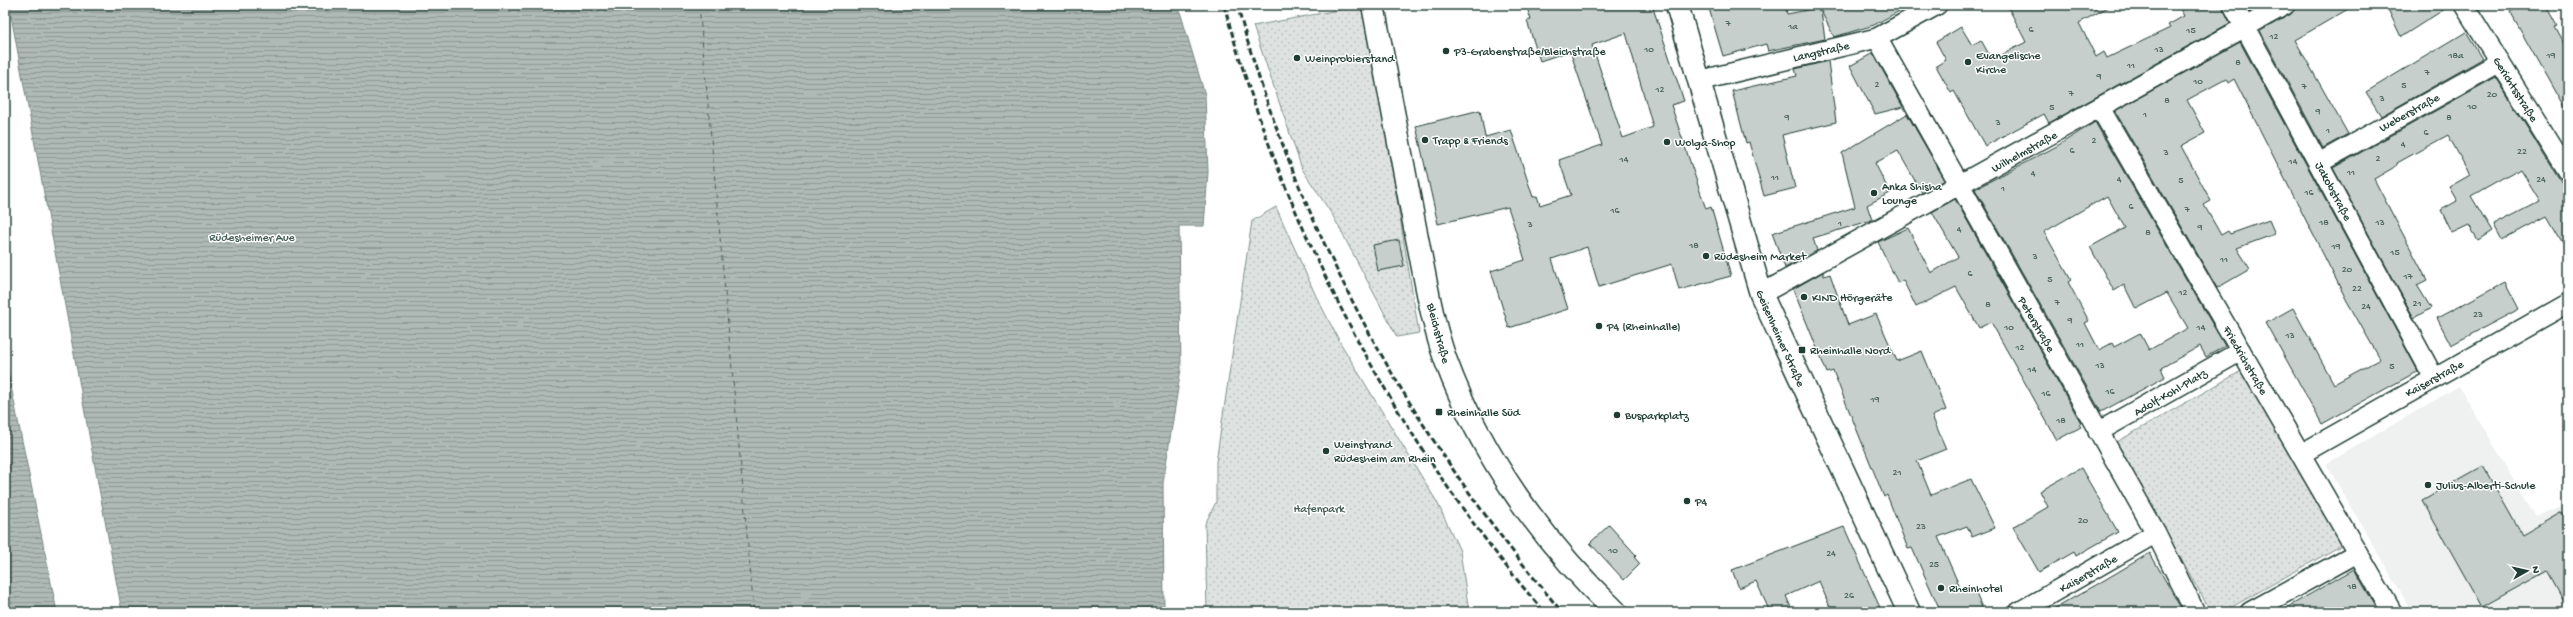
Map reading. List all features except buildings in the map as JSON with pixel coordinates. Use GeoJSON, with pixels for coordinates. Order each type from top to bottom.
{"type":"FeatureCollection","features":[{"type":"Feature","properties":{"kind":"main road","name":"Bleichstraße"},"geometry":{"type":"LineString","coordinates":[[1373,5],[1430,303],[1450,370],[1491,454],[1537,525],[1575,570],[1616,612]]}},
{"type":"Feature","properties":{"kind":"main road","name":"Geisenheimer Straße"},"geometry":{"type":"LineString","coordinates":[[1677,5],[1761,294],[1908,611]]}},
{"type":"Feature","properties":{"kind":"street","name":"Jakobstraße"},"geometry":{"type":"LineString","coordinates":[[2233,5],[2434,378]]}},
{"type":"Feature","properties":{"kind":"street","name":"Wilhelmstraße"},"geometry":{"type":"LineString","coordinates":[[1761,294],[1959,187],[2244,26],[2285,5]]}},
{"type":"Feature","properties":{"kind":"street","name":"Gerichtsstraße"},"geometry":{"type":"LineString","coordinates":[[2464,5],[2568,172]]}},
{"type":"Feature","properties":{"kind":"street","name":"Langstraße"},"geometry":{"type":"LineString","coordinates":[[1698,80],[1877,38],[1930,7]]}},
{"type":"Feature","properties":{"kind":"street","name":"Peterstraße"},"geometry":{"type":"LineString","coordinates":[[1877,38],[1959,187],[2156,533],[2195,612]]}},
{"type":"Feature","properties":{"kind":"street","name":"Weberstraße"},"geometry":{"type":"LineString","coordinates":[[2319,163],[2500,62]]}},
{"type":"Feature","properties":{"kind":"street","name":"Friedrichstraße"},"geometry":{"type":"LineString","coordinates":[[2100,108],[2392,612]]}},
{"type":"Feature","properties":{"kind":"street","name":"Kaiserstraße"},"geometry":{"type":"LineString","coordinates":[[2301,454],[2568,303]]}},
{"type":"Feature","properties":{"kind":"street","name":"Adolf-Kohl-Platz"},"geometry":{"type":"LineString","coordinates":[[2098,432],[2241,351]]}},
{"type":"Feature","properties":{"kind":"street","name":"Kaiserstraße"},"geometry":{"type":"LineString","coordinates":[[2019,612],[2156,533]]}},
{"type":"Feature","properties":{"kind":"street"},"geometry":{"type":"LineString","coordinates":[[2250,612],[2357,553]]}},
{"type":"Feature","properties":{"kind":"shaded area"},"geometry":{"type":"Polygon","coordinates":[[[9,5],[1178,5],[1205,95],[1208,172],[1204,226],[1179,226],[1181,369],[1163,483],[1164,612],[122,612],[9,5]]]}},
{"type":"Feature","properties":{"kind":"shaded area"},"geometry":{"type":"Polygon","coordinates":[[[5,357],[57,612],[5,612],[5,357]]]}},
{"type":"Feature","properties":{"kind":"shaded area","name":"Julius-Alberti-Schule"},"geometry":{"type":"Polygon","coordinates":[[[2459,386],[2536,517],[2565,506],[2568,510],[2568,612],[2412,612],[2326,464],[2459,386]]]}},
{"type":"Feature","properties":{"kind":"green space"},"geometry":{"type":"Polygon","coordinates":[[[1365,5],[1419,333],[1397,337],[1333,216],[1302,169],[1253,26],[1365,5]]]}},
{"type":"Feature","properties":{"kind":"green space","name":"Hafenpark"},"geometry":{"type":"Polygon","coordinates":[[[1276,207],[1316,296],[1341,344],[1437,502],[1460,551],[1469,612],[1207,612],[1205,524],[1216,502],[1216,462],[1252,221],[1276,207]]]}},
{"type":"Feature","properties":{"kind":"green space"},"geometry":{"type":"Polygon","coordinates":[[[2243,370],[2342,545],[2223,612],[2211,612],[2115,443],[2243,370]]]}},
{"type":"Feature","properties":{"kind":"ferry route"},"geometry":{"type":"LineString","coordinates":[[699,5],[754,612]]}},
{"type":"Feature","properties":{"kind":"railway"},"geometry":{"type":"LineString","coordinates":[[1224,5],[1249,88],[1278,169],[1312,249],[1350,326],[1392,401],[1439,474],[1489,545],[1544,612]]}},
{"type":"Feature","properties":{"kind":"railway"},"geometry":{"type":"LineString","coordinates":[[1237,5],[1263,90],[1293,171],[1327,250],[1366,326],[1408,401],[1455,473],[1506,543],[1562,612]]}},
{"type":"Feature","properties":{"kind":"place","name":"P3-Grabenstraße/Bleichstraße"},"geometry":{"type":"Point","coordinates":[1446,51]}},
{"type":"Feature","properties":{"kind":"place","name":"Weinprobierstand"},"geometry":{"type":"Point","coordinates":[1297,58]}},
{"type":"Feature","properties":{"kind":"place","name":"Evangelische Kirche"},"geometry":{"type":"Point","coordinates":[1968,62]}},
{"type":"Feature","properties":{"kind":"place","name":"Trapp & Friends"},"geometry":{"type":"Point","coordinates":[1425,140]}},
{"type":"Feature","properties":{"kind":"place","name":"Wolga-Shop"},"geometry":{"type":"Point","coordinates":[1667,142]}},
{"type":"Feature","properties":{"kind":"place","name":"Anka Shisha Lounge"},"geometry":{"type":"Point","coordinates":[1874,193]}},
{"type":"Feature","properties":{"kind":"place","name":"Rüdesheim Market"},"geometry":{"type":"Point","coordinates":[1706,256]}},
{"type":"Feature","properties":{"kind":"place","name":"KIND Hörgeräte"},"geometry":{"type":"Point","coordinates":[1804,297]}},
{"type":"Feature","properties":{"kind":"place","name":"P4 (Rheinhalle)"},"geometry":{"type":"Point","coordinates":[1599,326]}},
{"type":"Feature","properties":{"kind":"place","name":"Rheinhalle Nord"},"geometry":{"type":"Point","coordinates":[1802,350]}},
{"type":"Feature","properties":{"kind":"place","name":"Rheinhalle Süd"},"geometry":{"type":"Point","coordinates":[1439,412]}},
{"type":"Feature","properties":{"kind":"place","name":"Busparkplatz"},"geometry":{"type":"Point","coordinates":[1617,415]}},
{"type":"Feature","properties":{"kind":"place","name":"Weinstrand Rüdesheim am Rhein"},"geometry":{"type":"Point","coordinates":[1326,451]}},
{"type":"Feature","properties":{"kind":"place","name":"Julius-Alberti-Schule"},"geometry":{"type":"Point","coordinates":[2428,485]}},
{"type":"Feature","properties":{"kind":"place","name":"P4"},"geometry":{"type":"Point","coordinates":[1687,501]}},
{"type":"Feature","properties":{"kind":"place","name":"Rheinhotel"},"geometry":{"type":"Point","coordinates":[1941,588]}},
{"type":"Feature","properties":{"kind":"park label","name":"Rüdesheimer Aue"},"geometry":{"type":"Point","coordinates":[252,237]}}]}
